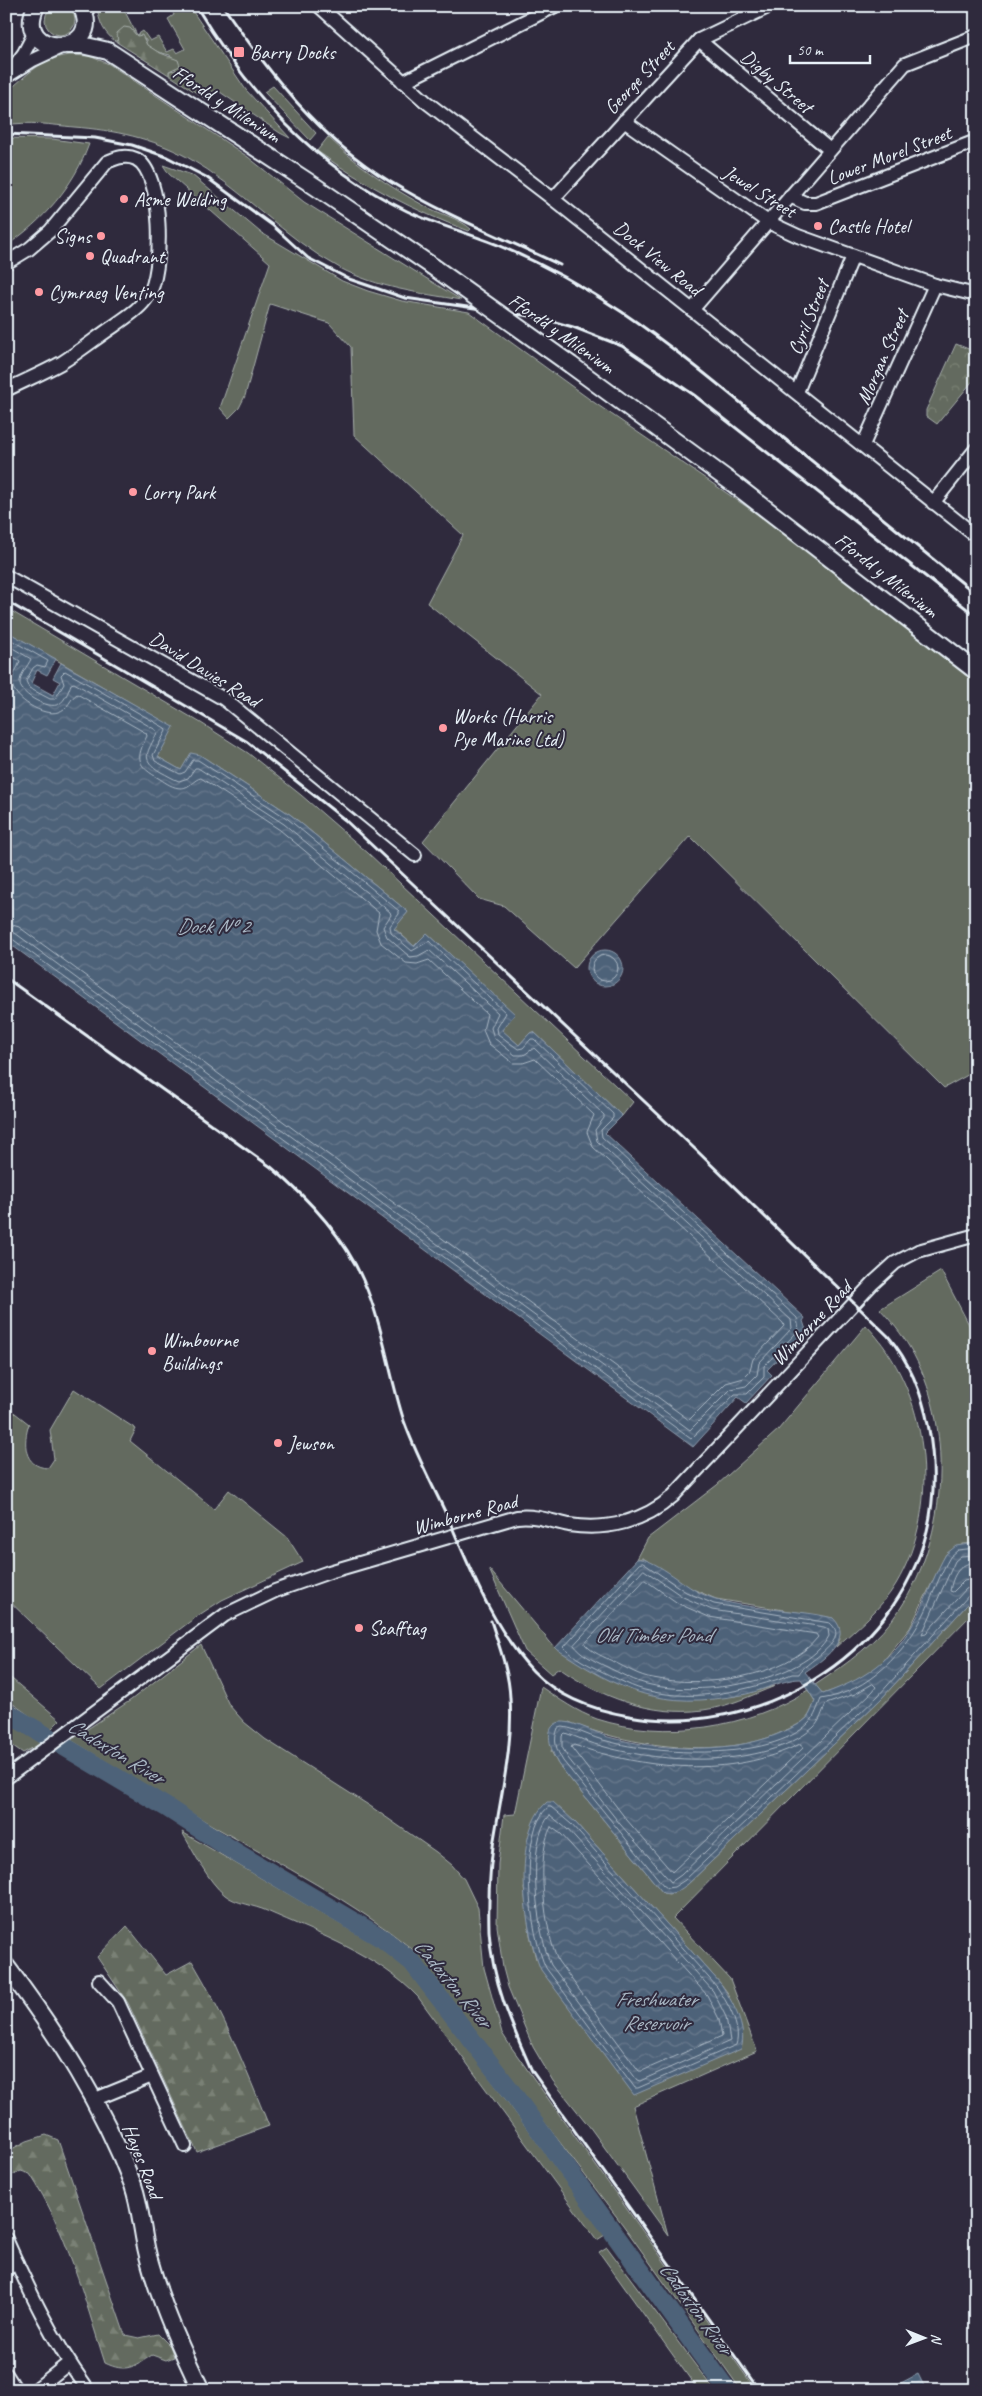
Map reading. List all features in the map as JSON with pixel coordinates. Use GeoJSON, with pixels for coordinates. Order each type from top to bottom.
{"type":"FeatureCollection","features":[{"type":"Feature","properties":{"kind":"street"},"geometry":{"type":"LineString","coordinates":[[24,6],[34,27]]}},
{"type":"Feature","properties":{"kind":"street"},"geometry":{"type":"LineString","coordinates":[[8,76],[24,54],[34,27],[36,6]]}},
{"type":"Feature","properties":{"kind":"street"},"geometry":{"type":"LineString","coordinates":[[8,76],[47,52],[65,46],[80,36],[85,22],[81,6]]}},
{"type":"Feature","properties":{"kind":"street"},"geometry":{"type":"LineString","coordinates":[[403,82],[555,6]]}},
{"type":"Feature","properties":{"kind":"street","name":"George Street"},"geometry":{"type":"LineString","coordinates":[[553,199],[699,40],[770,6]]}},
{"type":"Feature","properties":{"kind":"street","name":"Dock View Road"},"geometry":{"type":"LineString","coordinates":[[326,8],[425,102],[553,199],[976,536]]}},
{"type":"Feature","properties":{"kind":"street","name":"Ffordd y Mileniwm"},"geometry":{"type":"LineString","coordinates":[[85,22],[108,51],[316,187],[432,266],[571,365],[756,500],[976,671]]}},
{"type":"Feature","properties":{"kind":"street","name":"Ffordd y Mileniwm"},"geometry":{"type":"LineString","coordinates":[[34,27],[46,44],[82,45],[108,51]]}},
{"type":"Feature","properties":{"kind":"street"},"geometry":{"type":"LineString","coordinates":[[692,310],[905,64],[976,36]]}},
{"type":"Feature","properties":{"kind":"street","name":"Digby Street"},"geometry":{"type":"LineString","coordinates":[[699,40],[830,150]]}},
{"type":"Feature","properties":{"kind":"street","name":"Jewel Street"},"geometry":{"type":"LineString","coordinates":[[624,121],[768,222],[853,256],[935,285],[976,295]]}},
{"type":"Feature","properties":{"kind":"street","name":"Lower Morel Street"},"geometry":{"type":"LineString","coordinates":[[790,196],[805,203],[816,203],[976,141]]}},
{"type":"Feature","properties":{"kind":"street"},"geometry":{"type":"LineString","coordinates":[[6,262],[28,249],[50,232],[107,162],[119,157],[130,156],[144,165],[154,193],[158,225],[156,271],[151,292],[136,310],[78,352],[6,390]]}},
{"type":"Feature","properties":{"kind":"street","name":"Cyril Street"},"geometry":{"type":"LineString","coordinates":[[797,392],[853,256]]}},
{"type":"Feature","properties":{"kind":"street","name":"Morgan Street"},"geometry":{"type":"LineString","coordinates":[[863,445],[935,285]]}},
{"type":"Feature","properties":{"kind":"street"},"geometry":{"type":"LineString","coordinates":[[933,503],[976,449]]}},
{"type":"Feature","properties":{"kind":"street","name":"David Davies Road"},"geometry":{"type":"LineString","coordinates":[[6,576],[224,699],[415,855]]}},
{"type":"Feature","properties":{"kind":"street","name":"Wimborne Road"},"geometry":{"type":"LineString","coordinates":[[6,1778],[225,1615],[275,1591],[329,1572],[517,1517],[540,1516],[568,1524],[600,1526],[623,1523],[656,1509],[672,1496],[874,1283],[896,1263],[918,1251],[976,1235]]}},
{"type":"Feature","properties":{"kind":"street","name":"Hayes Road"},"geometry":{"type":"LineString","coordinates":[[7,1968],[57,2036],[93,2100],[118,2150],[134,2187],[155,2282],[201,2390]]}},
{"type":"Feature","properties":{"kind":"street"},"geometry":{"type":"LineString","coordinates":[[99,1980],[118,2002],[185,2146]]}},
{"type":"Feature","properties":{"kind":"street"},"geometry":{"type":"LineString","coordinates":[[93,2100],[152,2076]]}},
{"type":"Feature","properties":{"kind":"street"},"geometry":{"type":"LineString","coordinates":[[6,2238],[12,2266],[85,2386]]}},
{"type":"Feature","properties":{"kind":"street"},"geometry":{"type":"LineString","coordinates":[[35,2390],[69,2362]]}},
{"type":"Feature","properties":{"kind":"street"},"geometry":{"type":"LineString","coordinates":[[6,2374],[16,2390]]}},
{"type":"Feature","properties":{"kind":"green space"},"geometry":{"type":"Polygon","coordinates":[[[60,5],[70,10],[75,20],[70,30],[60,35],[50,30],[45,20],[50,10],[60,5]]]}},
{"type":"Feature","properties":{"kind":"green space"},"geometry":{"type":"Polygon","coordinates":[[[97,6],[122,6],[137,35],[143,31],[150,41],[158,37],[167,52],[174,49],[177,53],[185,49],[168,19],[174,15],[170,6],[189,6],[246,90],[290,138],[217,90],[208,94],[206,99],[169,75],[169,71],[176,70],[170,55],[158,52],[146,45],[146,40],[137,36],[130,28],[117,41],[118,43],[103,28],[97,6]]]}},
{"type":"Feature","properties":{"kind":"green space"},"geometry":{"type":"Polygon","coordinates":[[[124,27],[130,28],[137,36],[142,35],[147,45],[158,52],[178,60],[180,66],[169,71],[169,75],[118,43],[117,33],[124,27]]]}},
{"type":"Feature","properties":{"kind":"green space"},"geometry":{"type":"Polygon","coordinates":[[[70,55],[89,56],[109,64],[248,157],[304,202],[461,300],[384,285],[340,268],[281,228],[207,169],[174,150],[132,136],[89,128],[31,123],[6,125],[6,93],[35,68],[51,60],[70,55]]]}},
{"type":"Feature","properties":{"kind":"green space"},"geometry":{"type":"Polygon","coordinates":[[[273,86],[316,133],[310,140],[264,92],[273,86]]]}},
{"type":"Feature","properties":{"kind":"green space"},"geometry":{"type":"Polygon","coordinates":[[[328,137],[361,165],[397,190],[471,229],[469,231],[409,206],[335,163],[317,151],[328,137]]]}},
{"type":"Feature","properties":{"kind":"green space"},"geometry":{"type":"Polygon","coordinates":[[[6,138],[52,139],[89,144],[75,174],[56,201],[45,214],[6,246],[6,138]]]}},
{"type":"Feature","properties":{"kind":"green space"},"geometry":{"type":"Polygon","coordinates":[[[163,165],[192,175],[260,232],[342,281],[402,301],[469,312],[592,401],[804,546],[976,683],[976,1068],[944,1088],[690,836],[574,968],[504,906],[479,899],[423,841],[542,694],[427,603],[463,535],[354,435],[351,347],[329,323],[270,304],[245,396],[239,408],[229,418],[220,408],[270,263],[169,174],[163,165]]]}},
{"type":"Feature","properties":{"kind":"green space"},"geometry":{"type":"Polygon","coordinates":[[[956,344],[976,352],[969,358],[976,363],[976,377],[937,424],[926,416],[926,410],[956,344]]]}},
{"type":"Feature","properties":{"kind":"green space"},"geometry":{"type":"Polygon","coordinates":[[[6,608],[201,723],[248,753],[301,795],[368,853],[633,1102],[622,1116],[534,1032],[530,1033],[519,1045],[501,1030],[514,1014],[427,933],[414,946],[394,928],[408,912],[291,815],[200,755],[181,770],[158,757],[173,727],[6,631],[6,608]]]}},
{"type":"Feature","properties":{"kind":"green space"},"geometry":{"type":"Polygon","coordinates":[[[941,1271],[976,1338],[976,1543],[963,1544],[946,1554],[910,1628],[880,1665],[851,1684],[823,1694],[815,1685],[839,1669],[872,1642],[892,1621],[916,1580],[928,1548],[936,1514],[940,1480],[939,1445],[934,1411],[924,1378],[910,1348],[896,1327],[880,1309],[941,1271]]]}},
{"type":"Feature","properties":{"kind":"green space"},"geometry":{"type":"Polygon","coordinates":[[[866,1325],[887,1352],[904,1382],[916,1415],[922,1449],[924,1484],[920,1519],[911,1553],[896,1584],[876,1610],[836,1647],[840,1639],[833,1618],[716,1599],[688,1587],[643,1558],[637,1559],[648,1538],[717,1485],[778,1430],[866,1325]]]}},
{"type":"Feature","properties":{"kind":"green space"},"geometry":{"type":"Polygon","coordinates":[[[74,1389],[136,1429],[130,1441],[214,1509],[229,1490],[287,1537],[303,1562],[222,1600],[196,1617],[101,1689],[6,1598],[6,1406],[29,1424],[26,1446],[29,1458],[40,1467],[48,1468],[54,1459],[50,1430],[74,1389]]]}},
{"type":"Feature","properties":{"kind":"green space"},"geometry":{"type":"Polygon","coordinates":[[[489,1569],[555,1648],[735,1696],[775,1686],[722,1706],[703,1710],[665,1710],[646,1707],[609,1696],[559,1668],[551,1674],[525,1651],[489,1569]]]}},
{"type":"Feature","properties":{"kind":"green space"},"geometry":{"type":"Polygon","coordinates":[[[976,1595],[976,1610],[673,1918],[730,1979],[757,2051],[633,2106],[668,2235],[589,2126],[553,2081],[533,2047],[508,1987],[503,1968],[497,1926],[498,1864],[504,1815],[515,1814],[541,1687],[575,1709],[597,1719],[623,1726],[650,1729],[678,1730],[733,1722],[760,1714],[808,1690],[815,1701],[808,1716],[799,1724],[760,1740],[734,1746],[676,1747],[647,1743],[592,1731],[569,1722],[551,1751],[558,1764],[663,1893],[669,1894],[688,1884],[881,1699],[976,1595]],[[574,1821],[524,1888],[530,1935],[536,1959],[730,1996],[574,1821]]]}},
{"type":"Feature","properties":{"kind":"green space"},"geometry":{"type":"Polygon","coordinates":[[[201,1645],[229,1705],[244,1722],[265,1739],[370,1806],[436,1852],[452,1865],[464,1879],[478,1908],[484,1968],[502,2033],[756,2390],[741,2390],[623,2225],[412,1949],[366,1915],[291,1869],[197,1816],[71,1740],[131,1700],[201,1645]]]}},
{"type":"Feature","properties":{"kind":"green space"},"geometry":{"type":"Polygon","coordinates":[[[6,1674],[60,1720],[50,1730],[6,1699],[6,1674]]]}},
{"type":"Feature","properties":{"kind":"green space"},"geometry":{"type":"Polygon","coordinates":[[[6,1719],[36,1735],[40,1744],[23,1753],[6,1741],[6,1719]]]}},
{"type":"Feature","properties":{"kind":"green space"},"geometry":{"type":"Polygon","coordinates":[[[182,1832],[383,1949],[400,1961],[419,1981],[605,2235],[597,2240],[418,1997],[385,1969],[347,1947],[267,1911],[229,1898],[207,1874],[182,1832]]]}},
{"type":"Feature","properties":{"kind":"green space"},"geometry":{"type":"Polygon","coordinates":[[[127,1926],[166,1975],[192,1961],[224,2021],[269,2126],[197,2152],[128,2003],[97,1957],[127,1926]]]}},
{"type":"Feature","properties":{"kind":"green space"},"geometry":{"type":"Polygon","coordinates":[[[46,2135],[58,2140],[125,2335],[139,2338],[158,2334],[170,2346],[174,2357],[166,2360],[152,2355],[140,2363],[124,2368],[105,2363],[74,2266],[43,2196],[30,2174],[21,2171],[6,2178],[6,2152],[27,2141],[46,2135]]]}},
{"type":"Feature","properties":{"kind":"green space"},"geometry":{"type":"Polygon","coordinates":[[[607,2247],[714,2390],[698,2390],[599,2252],[607,2247]]]}},
{"type":"Feature","properties":{"kind":"water","name":"Dock Nº 2"},"geometry":{"type":"Polygon","coordinates":[[[6,631],[56,659],[47,675],[37,670],[31,683],[53,695],[60,682],[53,678],[61,663],[174,727],[158,757],[181,770],[191,753],[200,755],[291,815],[408,912],[394,929],[414,946],[427,933],[515,1014],[502,1030],[519,1045],[530,1033],[534,1032],[622,1116],[605,1133],[805,1318],[803,1321],[806,1330],[767,1370],[772,1375],[746,1403],[738,1397],[693,1447],[6,941],[6,631]]]}},
{"type":"Feature","properties":{"kind":"water"},"geometry":{"type":"Polygon","coordinates":[[[605,950],[612,951],[618,955],[622,961],[622,975],[618,981],[612,985],[605,986],[598,985],[592,981],[588,975],[587,968],[588,961],[592,955],[598,951],[605,950]]]}},
{"type":"Feature","properties":{"kind":"water","name":"Old Timber Pond"},"geometry":{"type":"Polygon","coordinates":[[[976,1543],[976,1595],[881,1699],[688,1884],[679,1890],[673,1893],[663,1893],[558,1764],[549,1736],[553,1726],[557,1723],[568,1723],[629,1742],[675,1748],[722,1747],[745,1744],[787,1730],[805,1720],[813,1707],[815,1701],[801,1679],[795,1679],[742,1695],[713,1699],[688,1700],[643,1694],[601,1676],[555,1648],[637,1559],[651,1562],[700,1593],[716,1599],[749,1606],[833,1618],[839,1626],[840,1634],[838,1641],[827,1656],[805,1672],[823,1694],[856,1680],[894,1651],[913,1624],[946,1554],[956,1546],[976,1543]]]}},
{"type":"Feature","properties":{"kind":"water","name":"Freshwater Reservoir"},"geometry":{"type":"Polygon","coordinates":[[[547,1802],[553,1802],[574,1821],[721,1984],[734,2006],[741,2024],[743,2041],[741,2049],[634,2095],[541,1970],[535,1953],[526,1908],[525,1858],[528,1836],[536,1817],[547,1802]]]}},
{"type":"Feature","properties":{"kind":"water"},"geometry":{"type":"Polygon","coordinates":[[[918,2374],[926,2390],[902,2390],[899,2384],[918,2374]]]}},
{"type":"Feature","properties":{"kind":"waterway","name":"Cadoxton River"},"geometry":{"type":"LineString","coordinates":[[6,1712],[166,1807],[237,1853],[383,1939],[412,1962],[511,2091],[727,2390]]}},
{"type":"Feature","properties":{"kind":"railway"},"geometry":{"type":"LineString","coordinates":[[196,6],[216,38],[261,97],[286,124],[342,172],[373,193],[407,211],[516,253],[578,284],[622,312],[700,370],[976,594]]}},
{"type":"Feature","properties":{"kind":"railway"},"geometry":{"type":"LineString","coordinates":[[223,6],[258,56],[297,102],[340,145],[364,164],[389,181],[430,204],[560,265]]}},
{"type":"Feature","properties":{"kind":"railway"},"geometry":{"type":"LineString","coordinates":[[6,134],[95,138],[132,145],[167,157],[206,177],[272,225],[308,258],[349,279],[405,298],[537,317],[573,327],[622,346],[694,395],[976,616]]}},
{"type":"Feature","properties":{"kind":"railway"},"geometry":{"type":"LineString","coordinates":[[6,601],[246,741],[345,820],[695,1149],[888,1336],[902,1356],[914,1379],[923,1403],[929,1429],[933,1481],[927,1531],[910,1576],[885,1617],[852,1651],[814,1680],[771,1701],[725,1715],[677,1720],[629,1716],[590,1706],[554,1688],[533,1671],[506,1637],[475,1580],[404,1421],[370,1297],[355,1263],[335,1233],[298,1191],[271,1167],[6,978]]}},
{"type":"Feature","properties":{"kind":"railway"},"geometry":{"type":"LineString","coordinates":[[491,1621],[508,1678],[511,1714],[507,1760],[493,1849],[489,1904],[491,1950],[504,2003],[532,2071],[759,2390]]}},
{"type":"Feature","properties":{"kind":"place","name":"Barry Docks"},"geometry":{"type":"Point","coordinates":[239,52]}},
{"type":"Feature","properties":{"kind":"place","name":"Asme Welding"},"geometry":{"type":"Point","coordinates":[124,199]}},
{"type":"Feature","properties":{"kind":"place","name":"Castle Hotel"},"geometry":{"type":"Point","coordinates":[818,226]}},
{"type":"Feature","properties":{"kind":"place","name":"Signs"},"geometry":{"type":"Point","coordinates":[101,236]}},
{"type":"Feature","properties":{"kind":"place","name":"Quadrant"},"geometry":{"type":"Point","coordinates":[90,256]}},
{"type":"Feature","properties":{"kind":"place","name":"Cymraeg Venting"},"geometry":{"type":"Point","coordinates":[39,292]}},
{"type":"Feature","properties":{"kind":"place","name":"Lorry Park"},"geometry":{"type":"Point","coordinates":[133,492]}},
{"type":"Feature","properties":{"kind":"place","name":"Works (Harris Pye Marine Ltd)"},"geometry":{"type":"Point","coordinates":[443,728]}},
{"type":"Feature","properties":{"kind":"place","name":"Wimbourne Buildings"},"geometry":{"type":"Point","coordinates":[152,1351]}},
{"type":"Feature","properties":{"kind":"place","name":"Jewson"},"geometry":{"type":"Point","coordinates":[278,1443]}},
{"type":"Feature","properties":{"kind":"place","name":"Scafftag"},"geometry":{"type":"Point","coordinates":[359,1628]}}]}
